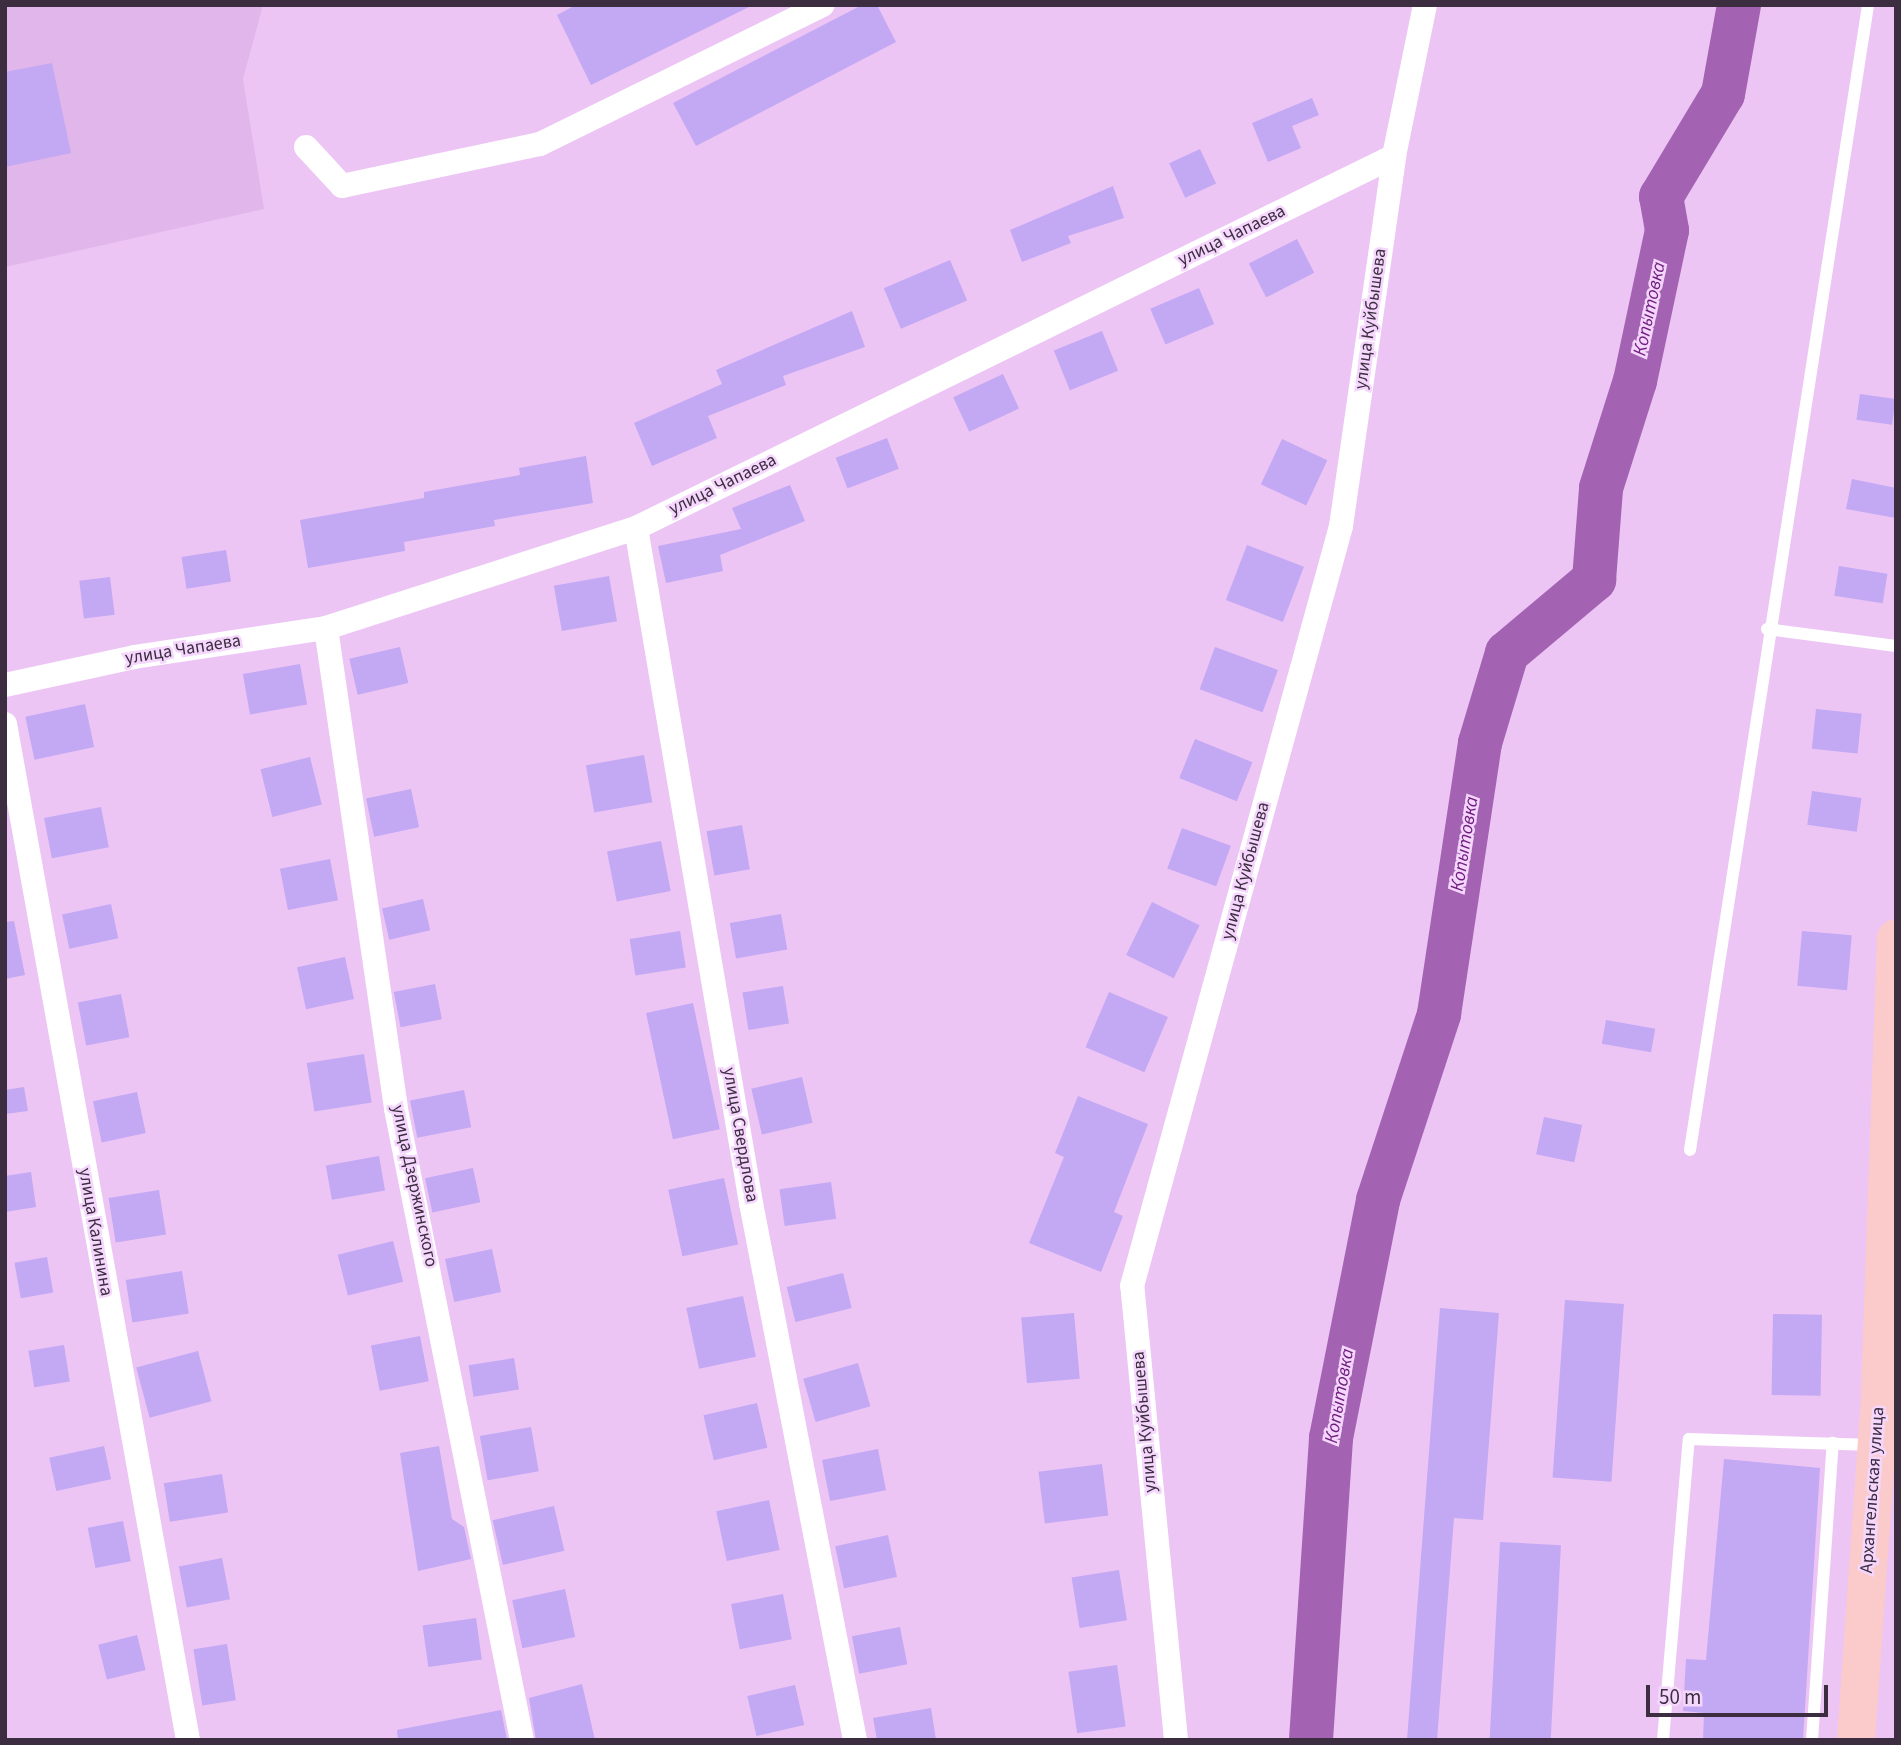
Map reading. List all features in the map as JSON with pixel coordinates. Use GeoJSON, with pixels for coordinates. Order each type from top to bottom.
{"type":"FeatureCollection","features":[{"type":"Feature","properties":{"kind":"main road","name":"Архангельская улица"},"geometry":{"type":"LineString","coordinates":[[1856,1740],[1894,1155],[1896,939]]}},
{"type":"Feature","properties":{"kind":"street"},"geometry":{"type":"LineString","coordinates":[[306,147],[342,186],[540,144],[823,5]]}},
{"type":"Feature","properties":{"kind":"street","name":"улица Куйбышева"},"geometry":{"type":"LineString","coordinates":[[1176,1740],[1132,1286],[1340,527],[1394,156],[1425,5]]}},
{"type":"Feature","properties":{"kind":"street","name":"улица Чапаева"},"geometry":{"type":"LineString","coordinates":[[5,685],[134,657],[326,628],[636,527],[1394,156]]}},
{"type":"Feature","properties":{"kind":"street","name":"улица Свердлова"},"geometry":{"type":"LineString","coordinates":[[636,527],[751,1203],[855,1740]]}},
{"type":"Feature","properties":{"kind":"street","name":"улица Дзержинского"},"geometry":{"type":"LineString","coordinates":[[326,628],[397,1109],[522,1740]]}},
{"type":"Feature","properties":{"kind":"street","name":"улица Калинина"},"geometry":{"type":"LineString","coordinates":[[5,724],[187,1740]]}},
{"type":"Feature","properties":{"kind":"lane"},"geometry":{"type":"LineString","coordinates":[[1690,1150],[1768,629],[1868,5]]}},
{"type":"Feature","properties":{"kind":"lane"},"geometry":{"type":"LineString","coordinates":[[1768,629],[1896,646]]}},
{"type":"Feature","properties":{"kind":"lane"},"geometry":{"type":"LineString","coordinates":[[1663,1740],[1689,1439],[1877,1445]]}},
{"type":"Feature","properties":{"kind":"lane"},"geometry":{"type":"LineString","coordinates":[[1812,1740],[1833,1443]]}},
{"type":"Feature","properties":{"kind":"shaded area"},"geometry":{"type":"Polygon","coordinates":[[[5,5],[263,5],[243,79],[264,209],[5,267],[5,5]]]}},
{"type":"Feature","properties":{"kind":"building"},"geometry":{"type":"Polygon","coordinates":[[[576,5],[753,5],[591,85],[557,15],[576,5]]]}},
{"type":"Feature","properties":{"kind":"building"},"geometry":{"type":"Polygon","coordinates":[[[862,5],[877,5],[896,42],[696,146],[673,103],[862,5]]]}},
{"type":"Feature","properties":{"kind":"building"},"geometry":{"type":"Polygon","coordinates":[[[52,63],[71,153],[5,167],[5,72],[52,63]]]}},
{"type":"Feature","properties":{"kind":"building"},"geometry":{"type":"Polygon","coordinates":[[[1312,98],[1319,115],[1292,126],[1301,148],[1268,162],[1252,123],[1312,98]]]}},
{"type":"Feature","properties":{"kind":"building"},"geometry":{"type":"Polygon","coordinates":[[[1200,149],[1216,183],[1185,198],[1169,163],[1200,149]]]}},
{"type":"Feature","properties":{"kind":"building"},"geometry":{"type":"Polygon","coordinates":[[[1113,186],[1124,218],[1068,236],[1071,243],[1022,262],[1010,230],[1113,186]]]}},
{"type":"Feature","properties":{"kind":"building"},"geometry":{"type":"Polygon","coordinates":[[[1297,239],[1314,273],[1266,297],[1249,264],[1297,239]]]}},
{"type":"Feature","properties":{"kind":"building"},"geometry":{"type":"Polygon","coordinates":[[[950,260],[967,301],[901,329],[884,288],[950,260]]]}},
{"type":"Feature","properties":{"kind":"building"},"geometry":{"type":"Polygon","coordinates":[[[1199,288],[1214,324],[1165,345],[1150,309],[1199,288]]]}},
{"type":"Feature","properties":{"kind":"building"},"geometry":{"type":"Polygon","coordinates":[[[852,311],[865,347],[783,376],[786,385],[708,416],[717,438],[652,466],[634,423],[722,384],[716,370],[852,311]]]}},
{"type":"Feature","properties":{"kind":"building"},"geometry":{"type":"Polygon","coordinates":[[[1102,331],[1118,371],[1070,390],[1054,350],[1102,331]]]}},
{"type":"Feature","properties":{"kind":"building"},"geometry":{"type":"Polygon","coordinates":[[[1003,374],[1019,408],[969,432],[953,397],[1003,374]]]}},
{"type":"Feature","properties":{"kind":"building"},"geometry":{"type":"Polygon","coordinates":[[[1860,394],[1896,399],[1892,425],[1856,420],[1860,394]]]}},
{"type":"Feature","properties":{"kind":"building"},"geometry":{"type":"Polygon","coordinates":[[[887,438],[899,469],[847,489],[836,458],[887,438]]]}},
{"type":"Feature","properties":{"kind":"building"},"geometry":{"type":"Polygon","coordinates":[[[1282,439],[1327,460],[1306,505],[1261,484],[1282,439]]]}},
{"type":"Feature","properties":{"kind":"building"},"geometry":{"type":"Polygon","coordinates":[[[586,456],[593,503],[494,520],[495,526],[404,542],[405,551],[308,568],[300,520],[424,498],[424,492],[520,475],[519,468],[586,456]]]}},
{"type":"Feature","properties":{"kind":"building"},"geometry":{"type":"Polygon","coordinates":[[[1852,479],[1896,488],[1896,518],[1846,509],[1852,479]]]}},
{"type":"Feature","properties":{"kind":"building"},"geometry":{"type":"Polygon","coordinates":[[[790,485],[805,521],[720,555],[723,571],[666,583],[658,546],[741,529],[732,508],[790,485]]]}},
{"type":"Feature","properties":{"kind":"building"},"geometry":{"type":"Polygon","coordinates":[[[1247,545],[1304,567],[1283,622],[1226,600],[1247,545]]]}},
{"type":"Feature","properties":{"kind":"building"},"geometry":{"type":"Polygon","coordinates":[[[226,550],[231,582],[187,589],[182,557],[226,550]]]}},
{"type":"Feature","properties":{"kind":"building"},"geometry":{"type":"Polygon","coordinates":[[[1839,566],[1887,574],[1883,603],[1834,596],[1839,566]]]}},
{"type":"Feature","properties":{"kind":"building"},"geometry":{"type":"Polygon","coordinates":[[[609,576],[617,621],[562,631],[554,586],[609,576]]]}},
{"type":"Feature","properties":{"kind":"building"},"geometry":{"type":"Polygon","coordinates":[[[110,577],[115,615],[84,618],[79,581],[110,577]]]}},
{"type":"Feature","properties":{"kind":"building"},"geometry":{"type":"Polygon","coordinates":[[[400,647],[408,683],[358,695],[349,659],[400,647]]]}},
{"type":"Feature","properties":{"kind":"building"},"geometry":{"type":"Polygon","coordinates":[[[1215,647],[1278,670],[1263,712],[1200,689],[1215,647]]]}},
{"type":"Feature","properties":{"kind":"building"},"geometry":{"type":"Polygon","coordinates":[[[300,664],[307,704],[250,714],[243,674],[300,664]]]}},
{"type":"Feature","properties":{"kind":"building"},"geometry":{"type":"Polygon","coordinates":[[[85,704],[94,747],[34,760],[25,717],[85,704]]]}},
{"type":"Feature","properties":{"kind":"building"},"geometry":{"type":"Polygon","coordinates":[[[1816,709],[1862,714],[1858,754],[1812,749],[1816,709]]]}},
{"type":"Feature","properties":{"kind":"building"},"geometry":{"type":"Polygon","coordinates":[[[1195,739],[1252,762],[1237,801],[1179,778],[1195,739]]]}},
{"type":"Feature","properties":{"kind":"building"},"geometry":{"type":"Polygon","coordinates":[[[644,755],[652,802],[594,813],[586,765],[644,755]]]}},
{"type":"Feature","properties":{"kind":"building"},"geometry":{"type":"Polygon","coordinates":[[[310,757],[322,805],[272,817],[261,769],[310,757]]]}},
{"type":"Feature","properties":{"kind":"building"},"geometry":{"type":"Polygon","coordinates":[[[411,789],[419,827],[374,837],[366,799],[411,789]]]}},
{"type":"Feature","properties":{"kind":"building"},"geometry":{"type":"Polygon","coordinates":[[[1812,791],[1862,798],[1857,832],[1807,825],[1812,791]]]}},
{"type":"Feature","properties":{"kind":"building"},"geometry":{"type":"Polygon","coordinates":[[[101,807],[109,847],[52,858],[44,818],[101,807]]]}},
{"type":"Feature","properties":{"kind":"building"},"geometry":{"type":"Polygon","coordinates":[[[742,825],[750,869],[714,876],[707,831],[742,825]]]}},
{"type":"Feature","properties":{"kind":"building"},"geometry":{"type":"Polygon","coordinates":[[[1182,828],[1231,846],[1216,886],[1167,868],[1182,828]]]}},
{"type":"Feature","properties":{"kind":"building"},"geometry":{"type":"Polygon","coordinates":[[[661,841],[671,891],[617,902],[607,851],[661,841]]]}},
{"type":"Feature","properties":{"kind":"building"},"geometry":{"type":"Polygon","coordinates":[[[330,859],[338,900],[288,910],[280,869],[330,859]]]}},
{"type":"Feature","properties":{"kind":"building"},"geometry":{"type":"Polygon","coordinates":[[[423,899],[430,930],[389,940],[382,908],[423,899]]]}},
{"type":"Feature","properties":{"kind":"building"},"geometry":{"type":"Polygon","coordinates":[[[1152,902],[1200,925],[1174,978],[1126,955],[1152,902]]]}},
{"type":"Feature","properties":{"kind":"building"},"geometry":{"type":"Polygon","coordinates":[[[111,904],[118,938],[69,949],[62,914],[111,904]]]}},
{"type":"Feature","properties":{"kind":"building"},"geometry":{"type":"Polygon","coordinates":[[[781,914],[787,949],[736,958],[730,923],[781,914]]]}},
{"type":"Feature","properties":{"kind":"building"},"geometry":{"type":"Polygon","coordinates":[[[14,921],[25,975],[5,979],[5,922],[14,921]]]}},
{"type":"Feature","properties":{"kind":"building"},"geometry":{"type":"Polygon","coordinates":[[[680,931],[686,968],[635,976],[630,939],[680,931]]]}},
{"type":"Feature","properties":{"kind":"building"},"geometry":{"type":"Polygon","coordinates":[[[1802,931],[1852,935],[1847,990],[1797,986],[1802,931]]]}},
{"type":"Feature","properties":{"kind":"building"},"geometry":{"type":"Polygon","coordinates":[[[345,957],[354,999],[306,1009],[297,967],[345,957]]]}},
{"type":"Feature","properties":{"kind":"building"},"geometry":{"type":"Polygon","coordinates":[[[435,984],[442,1019],[401,1027],[394,992],[435,984]]]}},
{"type":"Feature","properties":{"kind":"building"},"geometry":{"type":"Polygon","coordinates":[[[783,986],[789,1024],[748,1030],[743,992],[783,986]]]}},
{"type":"Feature","properties":{"kind":"building"},"geometry":{"type":"Polygon","coordinates":[[[1109,992],[1168,1017],[1144,1072],[1086,1047],[1109,992]]]}},
{"type":"Feature","properties":{"kind":"building"},"geometry":{"type":"Polygon","coordinates":[[[121,994],[129,1037],[86,1046],[78,1002],[121,994]]]}},
{"type":"Feature","properties":{"kind":"building"},"geometry":{"type":"Polygon","coordinates":[[[693,1003],[720,1129],[673,1139],[646,1013],[693,1003]]]}},
{"type":"Feature","properties":{"kind":"building"},"geometry":{"type":"Polygon","coordinates":[[[1606,1020],[1655,1029],[1651,1052],[1602,1044],[1606,1020]]]}},
{"type":"Feature","properties":{"kind":"building"},"geometry":{"type":"Polygon","coordinates":[[[364,1054],[372,1102],[314,1111],[307,1063],[364,1054]]]}},
{"type":"Feature","properties":{"kind":"building"},"geometry":{"type":"Polygon","coordinates":[[[802,1077],[813,1123],[762,1134],[751,1089],[802,1077]]]}},
{"type":"Feature","properties":{"kind":"building"},"geometry":{"type":"Polygon","coordinates":[[[24,1087],[28,1111],[5,1114],[5,1090],[24,1087]]]}},
{"type":"Feature","properties":{"kind":"building"},"geometry":{"type":"Polygon","coordinates":[[[464,1090],[471,1127],[417,1138],[410,1100],[464,1090]]]}},
{"type":"Feature","properties":{"kind":"building"},"geometry":{"type":"Polygon","coordinates":[[[137,1092],[146,1133],[102,1142],[93,1101],[137,1092]]]}},
{"type":"Feature","properties":{"kind":"building"},"geometry":{"type":"Polygon","coordinates":[[[1078,1096],[1148,1124],[1114,1212],[1123,1216],[1101,1272],[1029,1243],[1064,1157],[1055,1153],[1078,1096]]]}},
{"type":"Feature","properties":{"kind":"building"},"geometry":{"type":"Polygon","coordinates":[[[1544,1117],[1582,1125],[1574,1162],[1536,1154],[1544,1117]]]}},
{"type":"Feature","properties":{"kind":"building"},"geometry":{"type":"Polygon","coordinates":[[[379,1156],[385,1190],[332,1200],[326,1165],[379,1156]]]}},
{"type":"Feature","properties":{"kind":"building"},"geometry":{"type":"Polygon","coordinates":[[[473,1168],[480,1202],[432,1212],[425,1178],[473,1168]]]}},
{"type":"Feature","properties":{"kind":"building"},"geometry":{"type":"Polygon","coordinates":[[[31,1172],[36,1207],[5,1212],[5,1176],[31,1172]]]}},
{"type":"Feature","properties":{"kind":"building"},"geometry":{"type":"Polygon","coordinates":[[[724,1178],[738,1245],[682,1256],[668,1190],[724,1178]]]}},
{"type":"Feature","properties":{"kind":"building"},"geometry":{"type":"Polygon","coordinates":[[[831,1182],[836,1219],[785,1226],[780,1189],[831,1182]]]}},
{"type":"Feature","properties":{"kind":"building"},"geometry":{"type":"Polygon","coordinates":[[[159,1190],[166,1234],[116,1242],[109,1198],[159,1190]]]}},
{"type":"Feature","properties":{"kind":"building"},"geometry":{"type":"Polygon","coordinates":[[[393,1241],[403,1282],[348,1296],[338,1255],[393,1241]]]}},
{"type":"Feature","properties":{"kind":"building"},"geometry":{"type":"Polygon","coordinates":[[[492,1249],[501,1292],[454,1302],[445,1259],[492,1249]]]}},
{"type":"Feature","properties":{"kind":"building"},"geometry":{"type":"Polygon","coordinates":[[[47,1257],[53,1292],[21,1298],[15,1263],[47,1257]]]}},
{"type":"Feature","properties":{"kind":"building"},"geometry":{"type":"Polygon","coordinates":[[[182,1271],[189,1313],[132,1322],[126,1280],[182,1271]]]}},
{"type":"Feature","properties":{"kind":"building"},"geometry":{"type":"Polygon","coordinates":[[[843,1273],[852,1308],[795,1322],[787,1287],[843,1273]]]}},
{"type":"Feature","properties":{"kind":"building"},"geometry":{"type":"Polygon","coordinates":[[[743,1296],[756,1357],[699,1369],[686,1308],[743,1296]]]}},
{"type":"Feature","properties":{"kind":"building"},"geometry":{"type":"Polygon","coordinates":[[[1565,1300],[1624,1304],[1611,1482],[1553,1478],[1565,1300]]]}},
{"type":"Feature","properties":{"kind":"building"},"geometry":{"type":"Polygon","coordinates":[[[1440,1308],[1499,1313],[1483,1520],[1454,1518],[1437,1740],[1407,1740],[1440,1308]]]}},
{"type":"Feature","properties":{"kind":"building"},"geometry":{"type":"Polygon","coordinates":[[[1074,1313],[1080,1379],[1027,1383],[1021,1318],[1074,1313]]]}},
{"type":"Feature","properties":{"kind":"building"},"geometry":{"type":"Polygon","coordinates":[[[1773,1314],[1822,1315],[1821,1396],[1772,1395],[1773,1314]]]}},
{"type":"Feature","properties":{"kind":"building"},"geometry":{"type":"Polygon","coordinates":[[[420,1336],[429,1381],[380,1391],[371,1346],[420,1336]]]}},
{"type":"Feature","properties":{"kind":"building"},"geometry":{"type":"Polygon","coordinates":[[[64,1345],[70,1382],[34,1387],[28,1351],[64,1345]]]}},
{"type":"Feature","properties":{"kind":"building"},"geometry":{"type":"Polygon","coordinates":[[[198,1351],[211,1401],[150,1418],[136,1368],[198,1351]]]}},
{"type":"Feature","properties":{"kind":"building"},"geometry":{"type":"Polygon","coordinates":[[[514,1358],[519,1390],[474,1397],[469,1365],[514,1358]]]}},
{"type":"Feature","properties":{"kind":"building"},"geometry":{"type":"Polygon","coordinates":[[[858,1363],[870,1406],[816,1422],[803,1379],[858,1363]]]}},
{"type":"Feature","properties":{"kind":"building"},"geometry":{"type":"Polygon","coordinates":[[[757,1403],[767,1448],[714,1460],[703,1415],[757,1403]]]}},
{"type":"Feature","properties":{"kind":"building"},"geometry":{"type":"Polygon","coordinates":[[[531,1427],[539,1471],[488,1480],[480,1436],[531,1427]]]}},
{"type":"Feature","properties":{"kind":"building"},"geometry":{"type":"Polygon","coordinates":[[[104,1446],[111,1479],[56,1491],[49,1458],[104,1446]]]}},
{"type":"Feature","properties":{"kind":"building"},"geometry":{"type":"Polygon","coordinates":[[[439,1446],[452,1519],[464,1527],[471,1559],[418,1571],[400,1453],[439,1446]]]}},
{"type":"Feature","properties":{"kind":"building"},"geometry":{"type":"Polygon","coordinates":[[[878,1449],[886,1490],[830,1501],[822,1460],[878,1449]]]}},
{"type":"Feature","properties":{"kind":"building"},"geometry":{"type":"Polygon","coordinates":[[[1724,1459],[1820,1468],[1803,1740],[1703,1740],[1704,1713],[1683,1711],[1686,1659],[1706,1660],[1724,1459]]]}},
{"type":"Feature","properties":{"kind":"building"},"geometry":{"type":"Polygon","coordinates":[[[1102,1464],[1108,1516],[1045,1523],[1038,1472],[1102,1464]]]}},
{"type":"Feature","properties":{"kind":"building"},"geometry":{"type":"Polygon","coordinates":[[[222,1474],[228,1513],[170,1522],[164,1483],[222,1474]]]}},
{"type":"Feature","properties":{"kind":"building"},"geometry":{"type":"Polygon","coordinates":[[[769,1500],[780,1550],[727,1561],[716,1511],[769,1500]]]}},
{"type":"Feature","properties":{"kind":"building"},"geometry":{"type":"Polygon","coordinates":[[[554,1506],[564,1551],[503,1565],[493,1520],[554,1506]]]}},
{"type":"Feature","properties":{"kind":"building"},"geometry":{"type":"Polygon","coordinates":[[[123,1521],[131,1561],[95,1568],[88,1528],[123,1521]]]}},
{"type":"Feature","properties":{"kind":"building"},"geometry":{"type":"Polygon","coordinates":[[[888,1535],[897,1577],[844,1588],[835,1546],[888,1535]]]}},
{"type":"Feature","properties":{"kind":"building"},"geometry":{"type":"Polygon","coordinates":[[[1500,1542],[1561,1545],[1551,1740],[1490,1740],[1500,1542]]]}},
{"type":"Feature","properties":{"kind":"building"},"geometry":{"type":"Polygon","coordinates":[[[222,1558],[230,1599],[187,1608],[179,1566],[222,1558]]]}},
{"type":"Feature","properties":{"kind":"building"},"geometry":{"type":"Polygon","coordinates":[[[1119,1570],[1127,1620],[1080,1628],[1072,1578],[1119,1570]]]}},
{"type":"Feature","properties":{"kind":"building"},"geometry":{"type":"Polygon","coordinates":[[[565,1589],[575,1637],[522,1648],[512,1600],[565,1589]]]}},
{"type":"Feature","properties":{"kind":"building"},"geometry":{"type":"Polygon","coordinates":[[[783,1594],[792,1639],[740,1649],[731,1604],[783,1594]]]}},
{"type":"Feature","properties":{"kind":"building"},"geometry":{"type":"Polygon","coordinates":[[[476,1618],[482,1660],[428,1667],[423,1626],[476,1618]]]}},
{"type":"Feature","properties":{"kind":"building"},"geometry":{"type":"Polygon","coordinates":[[[900,1627],[907,1664],[859,1674],[852,1636],[900,1627]]]}},
{"type":"Feature","properties":{"kind":"building"},"geometry":{"type":"Polygon","coordinates":[[[137,1635],[146,1670],[107,1680],[98,1645],[137,1635]]]}},
{"type":"Feature","properties":{"kind":"building"},"geometry":{"type":"Polygon","coordinates":[[[227,1644],[236,1700],[202,1706],[193,1649],[227,1644]]]}},
{"type":"Feature","properties":{"kind":"building"},"geometry":{"type":"Polygon","coordinates":[[[1117,1665],[1126,1726],[1077,1733],[1068,1672],[1117,1665]]]}},
{"type":"Feature","properties":{"kind":"building"},"geometry":{"type":"Polygon","coordinates":[[[582,1684],[595,1740],[536,1740],[529,1698],[582,1684]]]}},
{"type":"Feature","properties":{"kind":"building"},"geometry":{"type":"Polygon","coordinates":[[[795,1685],[804,1725],[756,1736],[747,1696],[795,1685]]]}},
{"type":"Feature","properties":{"kind":"building"},"geometry":{"type":"Polygon","coordinates":[[[931,1708],[936,1740],[877,1740],[873,1718],[931,1708]]]}},
{"type":"Feature","properties":{"kind":"building"},"geometry":{"type":"Polygon","coordinates":[[[501,1710],[507,1740],[398,1740],[397,1730],[501,1710]]]}},
{"type":"Feature","properties":{"kind":"waterway","name":"Копытовка"},"geometry":{"type":"LineString","coordinates":[[1311,1740],[1331,1438],[1378,1200],[1439,1014],[1480,743],[1507,653],[1594,580],[1601,488],[1635,381],[1667,230],[1661,197],[1723,94],[1739,5]]}}]}
